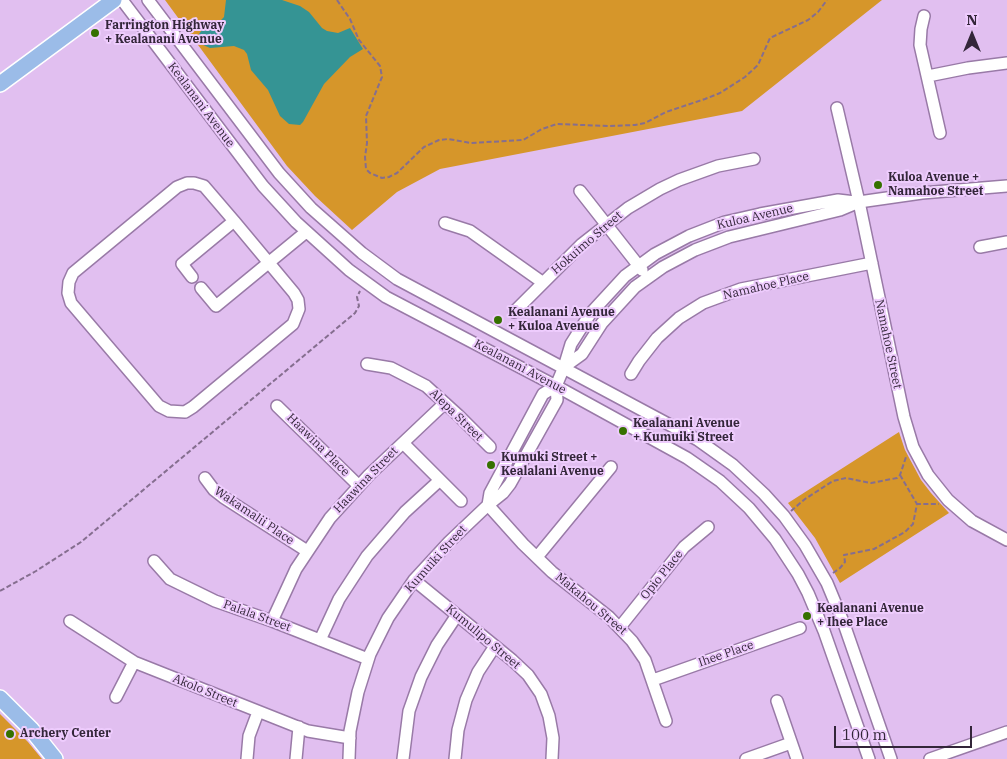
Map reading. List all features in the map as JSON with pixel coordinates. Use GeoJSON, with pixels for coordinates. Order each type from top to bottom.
{"type":"FeatureCollection","features":[{"type":"Feature","properties":{"kind":"main road"},"geometry":{"type":"LineString","coordinates":[[0,84],[114,0]]}},
{"type":"Feature","properties":{"kind":"main road"},"geometry":{"type":"LineString","coordinates":[[0,88],[15,74]]}},
{"type":"Feature","properties":{"kind":"main road"},"geometry":{"type":"LineString","coordinates":[[0,698],[31,729],[55,759]]}},
{"type":"Feature","properties":{"kind":"street","name":"Kealanani Avenue"},"geometry":{"type":"LineString","coordinates":[[122,0],[247,168],[279,205],[331,255],[386,297],[670,448],[704,469],[735,494],[763,523],[795,568],[817,612],[869,759]]}},
{"type":"Feature","properties":{"kind":"street","name":"Kealanani Avenue"},"geometry":{"type":"LineString","coordinates":[[148,0],[279,173],[310,208],[339,234],[397,279],[680,430],[710,448],[749,479],[784,516],[805,545],[824,579],[839,611],[891,759]]}},
{"type":"Feature","properties":{"kind":"street"},"geometry":{"type":"LineString","coordinates":[[924,16],[920,37],[940,133]]}},
{"type":"Feature","properties":{"kind":"street"},"geometry":{"type":"LineString","coordinates":[[928,76],[1007,62]]}},
{"type":"Feature","properties":{"kind":"street","name":"Namahoe Street"},"geometry":{"type":"LineString","coordinates":[[838,108],[904,417],[913,447],[928,475],[948,500],[972,521],[1007,540]]}},
{"type":"Feature","properties":{"kind":"street","name":"Hokuimo Street"},"geometry":{"type":"LineString","coordinates":[[514,312],[582,244],[606,223],[644,198],[679,180],[718,166],[754,159]]}},
{"type":"Feature","properties":{"kind":"street"},"geometry":{"type":"LineString","coordinates":[[187,183],[204,186],[234,221],[294,293],[298,300],[297,318],[293,324],[192,407],[185,412],[169,411],[159,406],[71,304],[68,293],[69,282],[73,273],[177,187],[187,183]]}},
{"type":"Feature","properties":{"kind":"street","name":"Kuloa Avenue"},"geometry":{"type":"LineString","coordinates":[[556,386],[571,344],[590,314],[613,288],[639,265],[672,244],[689,236],[725,222],[838,200],[859,202],[922,193],[1007,186]]}},
{"type":"Feature","properties":{"kind":"street"},"geometry":{"type":"LineString","coordinates":[[580,191],[648,277]]}},
{"type":"Feature","properties":{"kind":"street","name":"Kuloa Avenue"},"geometry":{"type":"LineString","coordinates":[[564,367],[582,354],[612,310],[648,277],[679,257],[712,243],[840,210],[859,202]]}},
{"type":"Feature","properties":{"kind":"street"},"geometry":{"type":"LineString","coordinates":[[192,277],[182,264],[234,221]]}},
{"type":"Feature","properties":{"kind":"street"},"geometry":{"type":"LineString","coordinates":[[445,223],[470,231],[542,282]]}},
{"type":"Feature","properties":{"kind":"street"},"geometry":{"type":"LineString","coordinates":[[201,288],[216,306],[306,232]]}},
{"type":"Feature","properties":{"kind":"street"},"geometry":{"type":"LineString","coordinates":[[980,247],[1007,242]]}},
{"type":"Feature","properties":{"kind":"street","name":"Namahoe Place"},"geometry":{"type":"LineString","coordinates":[[631,374],[647,349],[662,333],[679,318],[703,303],[741,290],[872,263]]}},
{"type":"Feature","properties":{"kind":"street","name":"Alepa Street"},"geometry":{"type":"LineString","coordinates":[[367,364],[391,368],[418,382],[446,403],[490,447]]}},
{"type":"Feature","properties":{"kind":"street","name":"Kumuiki Street"},"geometry":{"type":"LineString","coordinates":[[349,759],[350,738],[358,692],[368,659],[388,618],[414,580],[449,542],[503,493],[510,484],[557,400],[556,386]]}},
{"type":"Feature","properties":{"kind":"street","name":"Haawina Street"},"geometry":{"type":"LineString","coordinates":[[272,621],[286,586],[330,518],[358,486],[446,403]]}},
{"type":"Feature","properties":{"kind":"street","name":"Haawina Place"},"geometry":{"type":"LineString","coordinates":[[277,406],[358,486]]}},
{"type":"Feature","properties":{"kind":"street"},"geometry":{"type":"LineString","coordinates":[[403,443],[461,501]]}},
{"type":"Feature","properties":{"kind":"street"},"geometry":{"type":"LineString","coordinates":[[537,557],[611,467]]}},
{"type":"Feature","properties":{"kind":"street","name":"Wakamalii Place"},"geometry":{"type":"LineString","coordinates":[[205,478],[223,498],[307,551]]}},
{"type":"Feature","properties":{"kind":"street"},"geometry":{"type":"LineString","coordinates":[[320,640],[339,599],[367,556],[398,519],[440,480]]}},
{"type":"Feature","properties":{"kind":"street","name":"Makahou Street"},"geometry":{"type":"LineString","coordinates":[[488,505],[552,572],[620,627],[639,650],[653,680],[666,721]]}},
{"type":"Feature","properties":{"kind":"street","name":"Opio Place"},"geometry":{"type":"LineString","coordinates":[[620,627],[684,547],[708,527]]}},
{"type":"Feature","properties":{"kind":"street","name":"Palala Street"},"geometry":{"type":"LineString","coordinates":[[154,561],[165,575],[175,582],[215,601],[272,621],[368,659]]}},
{"type":"Feature","properties":{"kind":"street","name":"Kumulipo Street"},"geometry":{"type":"LineString","coordinates":[[414,580],[528,675],[546,705],[552,727],[552,759]]}},
{"type":"Feature","properties":{"kind":"street"},"geometry":{"type":"LineString","coordinates":[[403,759],[406,729],[421,677],[436,645],[457,615]]}},
{"type":"Feature","properties":{"kind":"street","name":"Akolo Street"},"geometry":{"type":"LineString","coordinates":[[70,621],[134,662],[299,728],[317,734],[350,738]]}},
{"type":"Feature","properties":{"kind":"street","name":"Ihee Place"},"geometry":{"type":"LineString","coordinates":[[653,680],[800,628]]}},
{"type":"Feature","properties":{"kind":"street"},"geometry":{"type":"LineString","coordinates":[[454,759],[458,730],[466,700],[478,672],[495,646]]}},
{"type":"Feature","properties":{"kind":"street"},"geometry":{"type":"LineString","coordinates":[[116,697],[134,662]]}},
{"type":"Feature","properties":{"kind":"street"},"geometry":{"type":"LineString","coordinates":[[777,701],[797,759]]}},
{"type":"Feature","properties":{"kind":"street"},"geometry":{"type":"LineString","coordinates":[[247,759],[249,736],[258,712]]}},
{"type":"Feature","properties":{"kind":"street"},"geometry":{"type":"LineString","coordinates":[[296,759],[299,728]]}},
{"type":"Feature","properties":{"kind":"street"},"geometry":{"type":"LineString","coordinates":[[930,759],[953,755],[1007,732]]}},
{"type":"Feature","properties":{"kind":"street"},"geometry":{"type":"LineString","coordinates":[[746,759],[791,743]]}},
{"type":"Feature","properties":{"kind":"path"},"geometry":{"type":"LineString","coordinates":[[337,0],[350,19],[359,40],[380,66],[382,77],[366,116],[367,143],[365,157],[366,170],[382,178],[397,173],[424,147],[439,140],[448,139],[471,143],[523,140],[549,126],[557,124],[608,126],[645,123],[666,112],[720,93],[744,77],[758,65],[770,38],[808,20],[818,12],[827,0]]}},
{"type":"Feature","properties":{"kind":"path"},"geometry":{"type":"LineString","coordinates":[[0,591],[36,571],[81,542],[340,326],[358,309],[358,294],[366,283]]}},
{"type":"Feature","properties":{"kind":"path"},"geometry":{"type":"LineString","coordinates":[[784,516],[805,499],[833,481],[846,478],[870,483],[897,478],[900,475],[904,461],[913,447]]}},
{"type":"Feature","properties":{"kind":"path"},"geometry":{"type":"LineString","coordinates":[[824,579],[840,568],[845,562],[844,555],[874,549],[905,532],[913,524],[917,504],[900,475]]}},
{"type":"Feature","properties":{"kind":"path"},"geometry":{"type":"LineString","coordinates":[[917,504],[944,504],[948,500]]}},
{"type":"Feature","properties":{"kind":"shaded area"},"geometry":{"type":"Polygon","coordinates":[[[165,0],[882,0],[742,111],[440,169],[397,192],[352,230],[315,196],[287,166],[165,0]]]}},
{"type":"Feature","properties":{"kind":"shaded area"},"geometry":{"type":"Polygon","coordinates":[[[226,0],[282,0],[300,6],[309,12],[322,28],[327,31],[338,33],[350,28],[363,49],[350,57],[324,84],[303,122],[300,125],[289,124],[280,116],[268,90],[251,70],[247,54],[244,50],[234,46],[210,48],[201,44],[199,34],[202,30],[224,17],[226,0]]]}},
{"type":"Feature","properties":{"kind":"shaded area"},"geometry":{"type":"Polygon","coordinates":[[[899,432],[905,450],[921,480],[949,513],[840,583],[815,538],[788,503],[899,432]]]}},
{"type":"Feature","properties":{"kind":"shaded area","name":"Archery Center"},"geometry":{"type":"Polygon","coordinates":[[[0,714],[28,742],[42,759],[0,759],[0,714]]]}},
{"type":"Feature","properties":{"kind":"place","name":"Farrington Highway + Kealanani Avenue"},"geometry":{"type":"Point","coordinates":[95,33]}},
{"type":"Feature","properties":{"kind":"place","name":"Kuloa Avenue + Namahoe Street"},"geometry":{"type":"Point","coordinates":[878,185]}},
{"type":"Feature","properties":{"kind":"place","name":"Kealanani Avenue + Kuloa Avenue"},"geometry":{"type":"Point","coordinates":[498,320]}},
{"type":"Feature","properties":{"kind":"place","name":"Kealanani Avenue + Kumuiki Street"},"geometry":{"type":"Point","coordinates":[623,431]}},
{"type":"Feature","properties":{"kind":"place","name":"Kumuki Street + Kealalani Avenue"},"geometry":{"type":"Point","coordinates":[491,465]}},
{"type":"Feature","properties":{"kind":"place","name":"Kealanani Avenue + Ihee Place"},"geometry":{"type":"Point","coordinates":[807,616]}},
{"type":"Feature","properties":{"kind":"place","name":"Archery Center"},"geometry":{"type":"Point","coordinates":[10,734]}}]}
